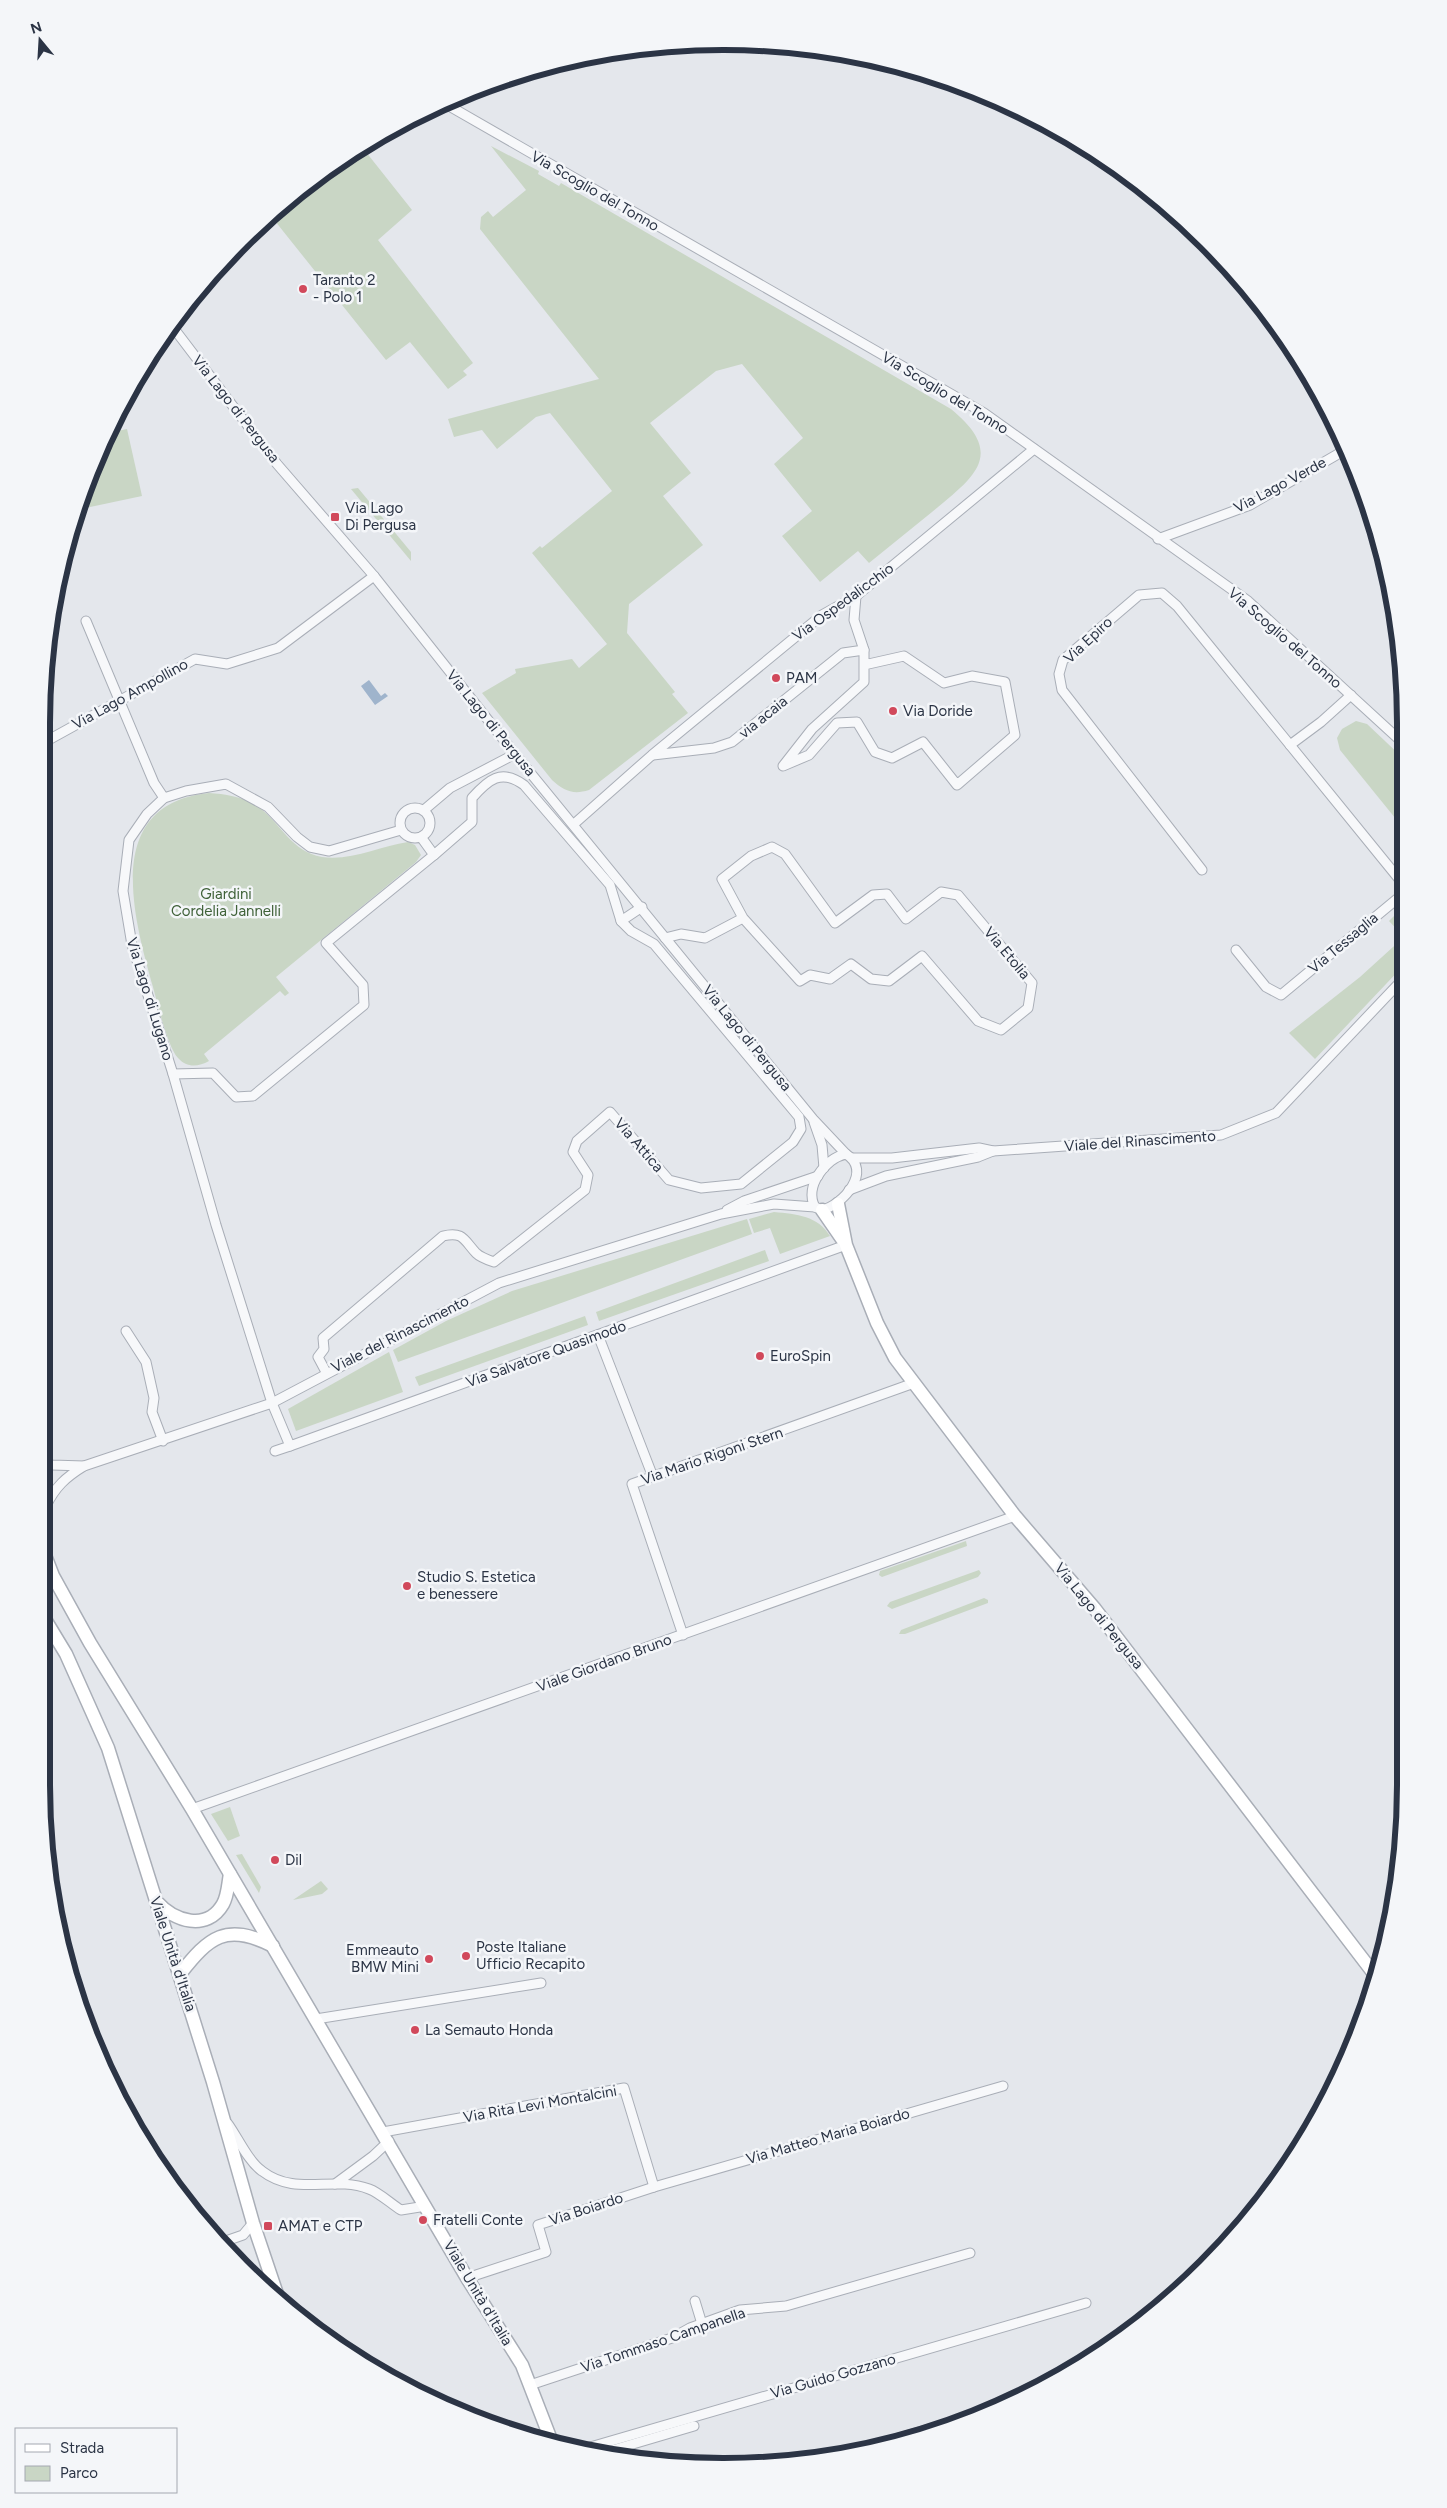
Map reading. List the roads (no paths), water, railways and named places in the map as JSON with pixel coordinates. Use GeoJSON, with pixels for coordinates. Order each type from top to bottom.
{"type":"FeatureCollection","features":[{"type":"Feature","properties":{"kind":"main road","name":"Via Lago di Pergusa"},"geometry":{"type":"LineString","coordinates":[[838,1204],[846,1245],[877,1323],[895,1358],[1015,1516],[1096,1608],[1371,1969]]}},
{"type":"Feature","properties":{"kind":"main road","name":"Via Lago di Pergusa"},"geometry":{"type":"LineString","coordinates":[[818,1209],[846,1245]]}},
{"type":"Feature","properties":{"kind":"main road","name":"Viale Unità d'Italia"},"geometry":{"type":"LineString","coordinates":[[50,1568],[90,1643],[192,1809],[467,2278],[522,2365],[549,2435]]}},
{"type":"Feature","properties":{"kind":"main road","name":"Viale Unità d'Italia"},"geometry":{"type":"LineString","coordinates":[[50,1628],[66,1654],[108,1748],[180,1974],[223,2115],[253,2223],[275,2287]]}},
{"type":"Feature","properties":{"kind":"main road"},"geometry":{"type":"LineString","coordinates":[[156,1900],[164,1910],[177,1918],[194,1922],[206,1918],[218,1911],[224,1904],[230,1874]]}},
{"type":"Feature","properties":{"kind":"main road"},"geometry":{"type":"LineString","coordinates":[[180,1974],[192,1956],[212,1939],[229,1935],[248,1936],[273,1946]]}},
{"type":"Feature","properties":{"kind":"street","name":"Via Scoglio del Tonno"},"geometry":{"type":"LineString","coordinates":[[452,107],[984,413],[1158,539],[1248,601],[1397,738]]}},
{"type":"Feature","properties":{"kind":"street","name":"Via Lago di Pergusa"},"geometry":{"type":"LineString","coordinates":[[176,331],[278,464],[374,576],[515,754],[642,907],[813,1119],[850,1156]]}},
{"type":"Feature","properties":{"kind":"street","name":"Via Ospedalicchio"},"geometry":{"type":"LineString","coordinates":[[574,824],[652,755],[822,615],[856,596],[1034,449]]}},
{"type":"Feature","properties":{"kind":"street","name":"Via Lago Verde"},"geometry":{"type":"LineString","coordinates":[[1158,539],[1250,505],[1340,453]]}},
{"type":"Feature","properties":{"kind":"street","name":"Via Lago Ampollino"},"geometry":{"type":"LineString","coordinates":[[50,739],[195,659],[227,664],[278,648],[374,576]]}},
{"type":"Feature","properties":{"kind":"street","name":"Via Epiro"},"geometry":{"type":"LineString","coordinates":[[1202,870],[1062,690],[1059,674],[1063,660],[1138,595],[1162,593],[1177,606],[1290,745]]}},
{"type":"Feature","properties":{"kind":"street"},"geometry":{"type":"LineString","coordinates":[[856,596],[854,620],[864,650],[864,666],[864,682],[812,728],[783,766],[809,755],[837,723],[857,722],[875,752],[892,758],[923,742],[957,785],[1015,735],[1005,682],[972,676],[944,683],[904,656],[864,666]]}},
{"type":"Feature","properties":{"kind":"street"},"geometry":{"type":"LineString","coordinates":[[86,622],[154,783],[164,798]]}},
{"type":"Feature","properties":{"kind":"street","name":"via acaia"},"geometry":{"type":"LineString","coordinates":[[652,755],[714,748],[732,742],[843,653],[864,650]]}},
{"type":"Feature","properties":{"kind":"street"},"geometry":{"type":"LineString","coordinates":[[1290,745],[1351,696]]}},
{"type":"Feature","properties":{"kind":"street","name":"Via Tessaglia"},"geometry":{"type":"LineString","coordinates":[[1290,745],[1397,877]]}},
{"type":"Feature","properties":{"kind":"street"},"geometry":{"type":"LineString","coordinates":[[424,810],[450,788],[515,754]]}},
{"type":"Feature","properties":{"kind":"street"},"geometry":{"type":"LineString","coordinates":[[173,1074],[213,1073],[236,1098],[253,1096],[364,1005],[363,986],[326,943],[472,822],[472,798],[485,784],[501,776],[513,777],[524,785],[610,885],[621,921],[642,907]]}},
{"type":"Feature","properties":{"kind":"street","name":"Via Lago di Lugano"},"geometry":{"type":"LineString","coordinates":[[272,1402],[216,1226],[173,1074],[132,945],[123,891],[129,840],[147,814],[164,798],[186,791],[226,784],[268,807],[297,837],[310,847],[329,851],[401,830]]}},
{"type":"Feature","properties":{"kind":"street"},"geometry":{"type":"LineString","coordinates":[[414,807],[424,810],[430,824],[429,829],[421,837],[407,836],[401,830],[399,820],[404,811],[414,807]]}},
{"type":"Feature","properties":{"kind":"street"},"geometry":{"type":"LineString","coordinates":[[421,837],[434,855]]}},
{"type":"Feature","properties":{"kind":"street","name":"Via Etolia"},"geometry":{"type":"LineString","coordinates":[[772,847],[785,854],[835,923],[873,895],[887,894],[906,919],[941,892],[958,895],[1032,983],[1028,1008],[1001,1030],[978,1021],[922,956],[888,981],[871,979],[851,964],[830,979],[810,975],[800,981],[743,918],[722,879],[751,856],[772,847]]}},
{"type":"Feature","properties":{"kind":"street","name":"Via Tessaglia"},"geometry":{"type":"LineString","coordinates":[[1236,950],[1266,987],[1282,994],[1397,899]]}},
{"type":"Feature","properties":{"kind":"street"},"geometry":{"type":"LineString","coordinates":[[666,938],[681,934],[705,938],[743,918]]}},
{"type":"Feature","properties":{"kind":"street","name":"Via Attica"},"geometry":{"type":"LineString","coordinates":[[326,1372],[318,1357],[324,1349],[323,1338],[443,1236],[454,1234],[464,1238],[478,1254],[494,1262],[585,1190],[588,1175],[573,1152],[577,1141],[610,1112],[669,1180],[701,1188],[741,1184],[793,1142],[801,1128],[799,1117],[654,944],[631,932],[621,921]]}},
{"type":"Feature","properties":{"kind":"street","name":"Viale del Rinascimento"},"geometry":{"type":"LineString","coordinates":[[850,1156],[892,1158],[979,1148],[993,1151],[1221,1136],[1276,1113],[1397,985]]}},
{"type":"Feature","properties":{"kind":"street"},"geometry":{"type":"LineString","coordinates":[[813,1119],[822,1145],[824,1168]]}},
{"type":"Feature","properties":{"kind":"street","name":"Viale del Rinascimento"},"geometry":{"type":"LineString","coordinates":[[849,1190],[886,1176],[978,1158],[993,1151]]}},
{"type":"Feature","properties":{"kind":"street"},"geometry":{"type":"LineString","coordinates":[[721,1214],[774,1204],[818,1209],[838,1204],[858,1175],[850,1156],[831,1160],[818,1176],[811,1194],[818,1209]]}},
{"type":"Feature","properties":{"kind":"street"},"geometry":{"type":"LineString","coordinates":[[721,1214],[744,1200],[818,1176]]}},
{"type":"Feature","properties":{"kind":"street","name":"Viale del Rinascimento"},"geometry":{"type":"LineString","coordinates":[[50,1498],[66,1478],[84,1466],[163,1441],[272,1402],[499,1283],[721,1214]]}},
{"type":"Feature","properties":{"kind":"street","name":"Via Salvatore Quasìmodo"},"geometry":{"type":"LineString","coordinates":[[275,1451],[846,1245]]}},
{"type":"Feature","properties":{"kind":"street"},"geometry":{"type":"LineString","coordinates":[[126,1331],[146,1362],[154,1398],[152,1412],[163,1441]]}},
{"type":"Feature","properties":{"kind":"street"},"geometry":{"type":"LineString","coordinates":[[598,1335],[653,1477]]}},
{"type":"Feature","properties":{"kind":"street","name":"Via Mario Rigoni Stern"},"geometry":{"type":"LineString","coordinates":[[683,1635],[632,1484],[914,1383]]}},
{"type":"Feature","properties":{"kind":"street"},"geometry":{"type":"LineString","coordinates":[[272,1402],[290,1446]]}},
{"type":"Feature","properties":{"kind":"street","name":"Viale del Rinascimento"},"geometry":{"type":"LineString","coordinates":[[50,1464],[84,1466]]}},
{"type":"Feature","properties":{"kind":"street","name":"Viale Giordano Bruno"},"geometry":{"type":"LineString","coordinates":[[192,1809],[1015,1516]]}},
{"type":"Feature","properties":{"kind":"street"},"geometry":{"type":"LineString","coordinates":[[316,2019],[541,1983]]}},
{"type":"Feature","properties":{"kind":"street","name":"Via Matteo Maria Boiardo"},"geometry":{"type":"LineString","coordinates":[[654,2187],[1003,2086]]}},
{"type":"Feature","properties":{"kind":"street","name":"Via Rita Levi Montalcini"},"geometry":{"type":"LineString","coordinates":[[386,2137],[624,2088],[654,2187]]}},
{"type":"Feature","properties":{"kind":"street"},"geometry":{"type":"LineString","coordinates":[[223,2115],[260,2170],[283,2184],[307,2186],[335,2184],[369,2189],[401,2210],[426,2206]]}},
{"type":"Feature","properties":{"kind":"street"},"geometry":{"type":"LineString","coordinates":[[335,2184],[374,2156],[386,2137]]}},
{"type":"Feature","properties":{"kind":"street","name":"Via Boiardo"},"geometry":{"type":"LineString","coordinates":[[467,2278],[546,2252],[538,2225],[654,2187]]}},
{"type":"Feature","properties":{"kind":"street"},"geometry":{"type":"LineString","coordinates":[[228,2240],[243,2235],[253,2223]]}},
{"type":"Feature","properties":{"kind":"street","name":"Via Tommaso Campanella"},"geometry":{"type":"LineString","coordinates":[[530,2386],[672,2338],[702,2324],[740,2310],[786,2306],[970,2253]]}},
{"type":"Feature","properties":{"kind":"street"},"geometry":{"type":"LineString","coordinates":[[695,2301],[702,2324]]}},
{"type":"Feature","properties":{"kind":"street","name":"Via Guido Gozzano"},"geometry":{"type":"LineString","coordinates":[[595,2446],[1086,2303]]}},
{"type":"Feature","properties":{"kind":"street"},"geometry":{"type":"LineString","coordinates":[[616,2449],[694,2426]]}},
{"type":"Feature","properties":{"kind":"water"},"geometry":{"type":"Polygon","coordinates":[[[369,680],[381,696],[385,693],[388,696],[375,705],[361,686],[369,680]]]}},
{"type":"Feature","properties":{"kind":"place","name":"Taranto 2 - Polo 1"},"geometry":{"type":"Point","coordinates":[303,289]}},
{"type":"Feature","properties":{"kind":"place","name":"Via Lago Di Pergusa"},"geometry":{"type":"Point","coordinates":[335,517]}},
{"type":"Feature","properties":{"kind":"place","name":"PAM"},"geometry":{"type":"Point","coordinates":[776,678]}},
{"type":"Feature","properties":{"kind":"place","name":"Via Doride"},"geometry":{"type":"Point","coordinates":[893,711]}},
{"type":"Feature","properties":{"kind":"place","name":"EuroSpin"},"geometry":{"type":"Point","coordinates":[760,1356]}},
{"type":"Feature","properties":{"kind":"place","name":"Studio S. Estetica e benessere"},"geometry":{"type":"Point","coordinates":[407,1586]}},
{"type":"Feature","properties":{"kind":"place","name":"Dil"},"geometry":{"type":"Point","coordinates":[275,1860]}},
{"type":"Feature","properties":{"kind":"place","name":"Poste Italiane Ufficio Recapito"},"geometry":{"type":"Point","coordinates":[466,1956]}},
{"type":"Feature","properties":{"kind":"place","name":"Emmeauto BMW Mini"},"geometry":{"type":"Point","coordinates":[429,1959]}},
{"type":"Feature","properties":{"kind":"place","name":"La Semauto Honda"},"geometry":{"type":"Point","coordinates":[415,2030]}},
{"type":"Feature","properties":{"kind":"place","name":"Fratelli Conte"},"geometry":{"type":"Point","coordinates":[423,2220]}},
{"type":"Feature","properties":{"kind":"place","name":"AMAT e CTP"},"geometry":{"type":"Point","coordinates":[268,2226]}},
{"type":"Feature","properties":{"kind":"park label","name":"Giardini Cordelia Jannelli"},"geometry":{"type":"Point","coordinates":[226,902]}}]}
